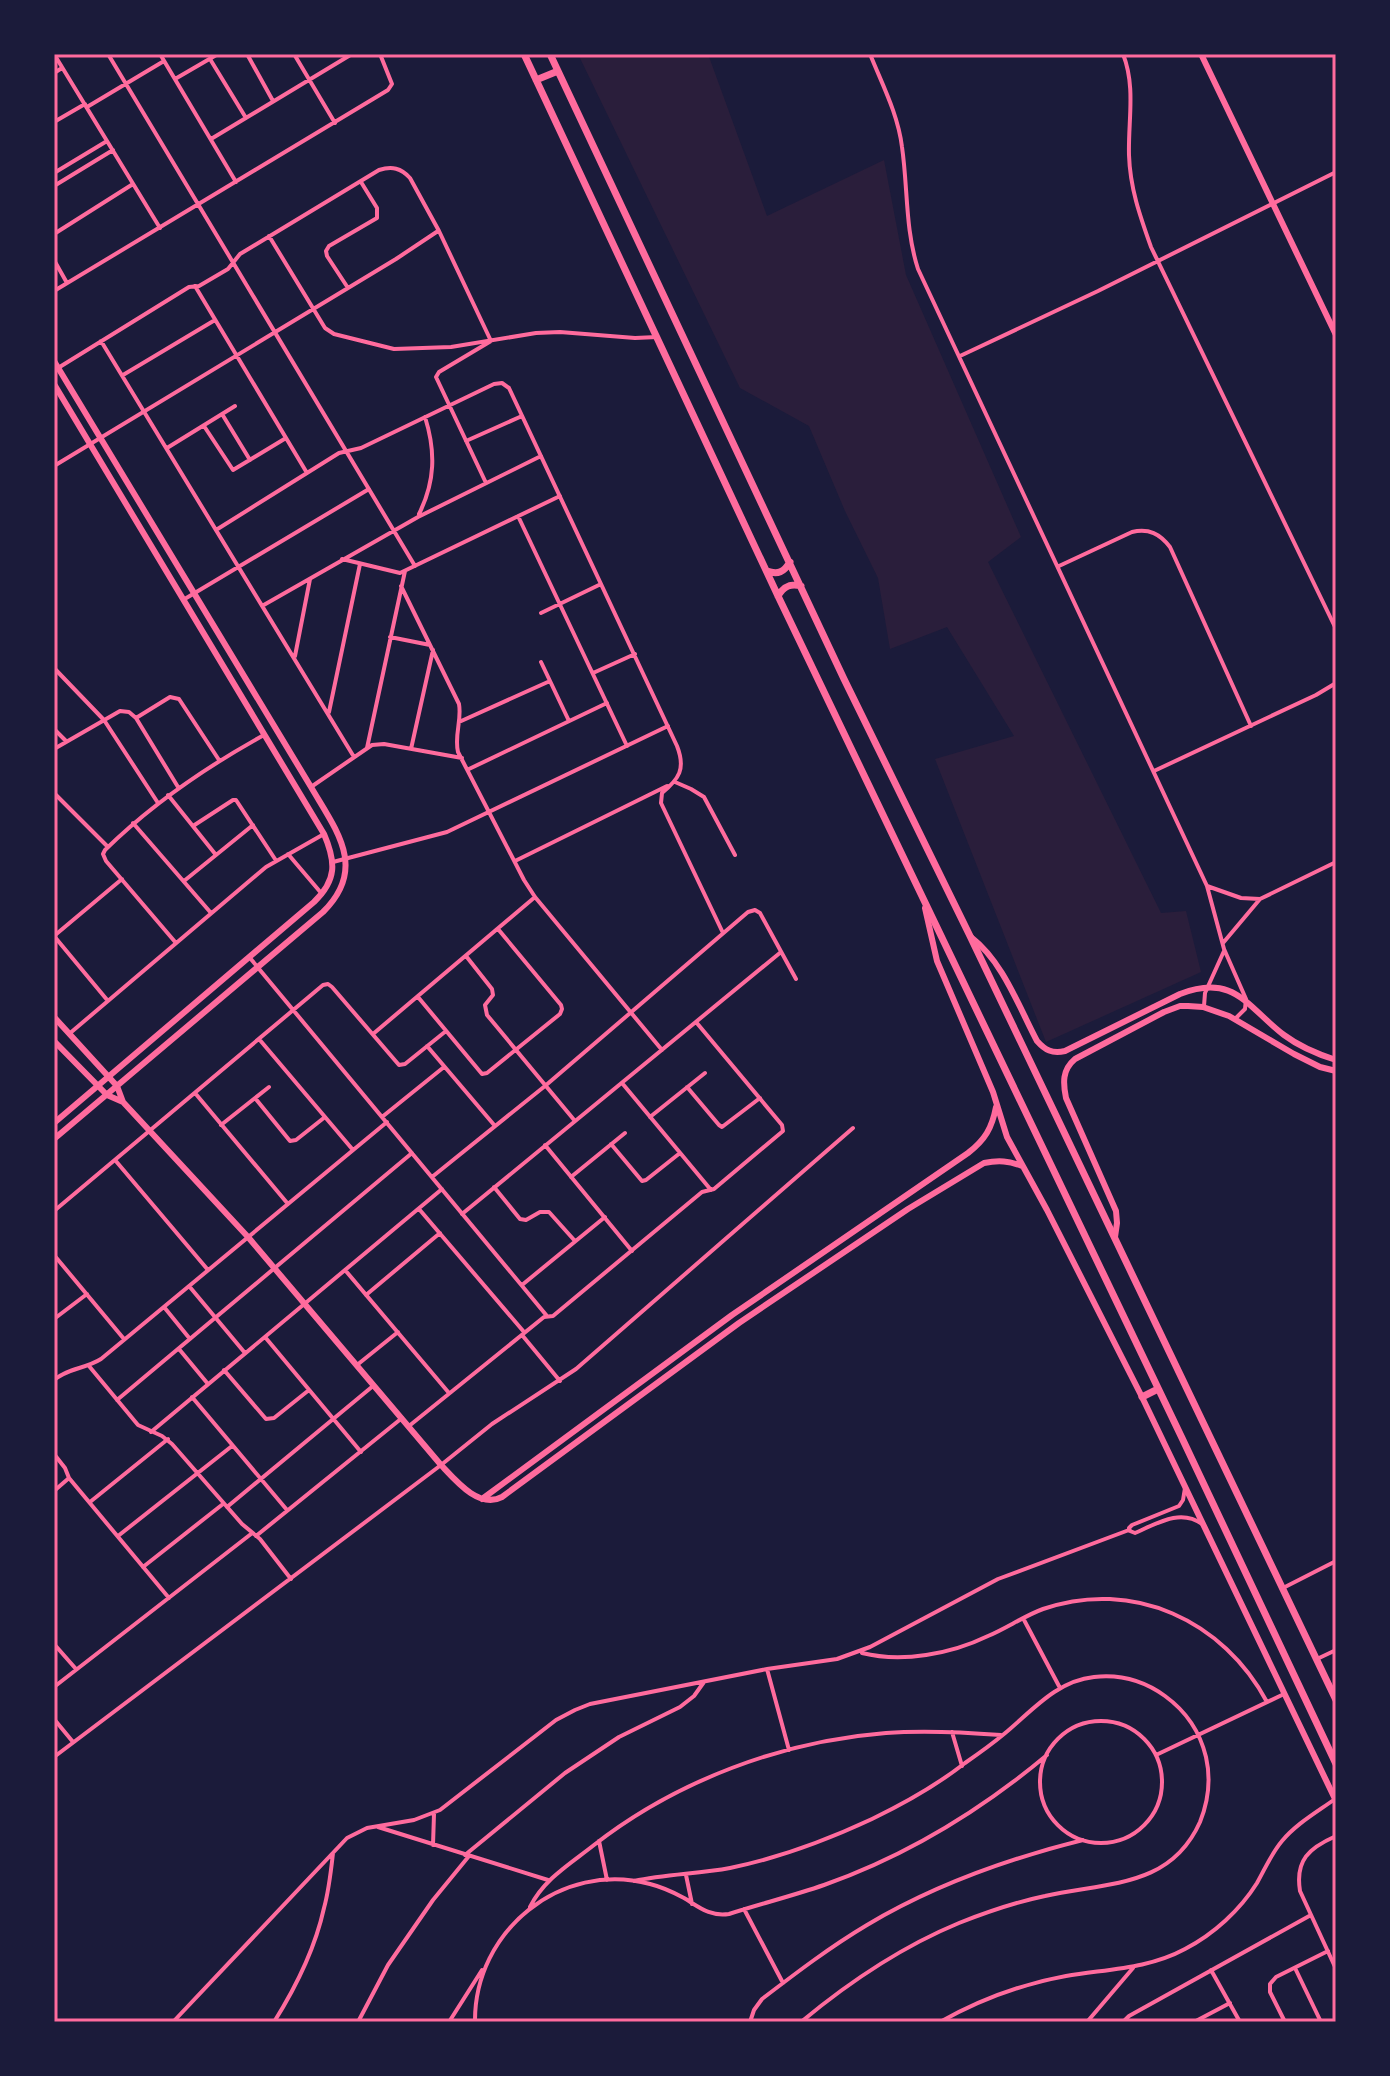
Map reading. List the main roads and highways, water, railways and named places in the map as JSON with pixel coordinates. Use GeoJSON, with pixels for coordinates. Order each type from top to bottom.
{"type":"FeatureCollection","features":[{"type":"Feature","properties":{"kind":"highway"},"geometry":{"type":"LineString","coordinates":[[524,54],[778,596],[1336,1764]]}},
{"type":"Feature","properties":{"kind":"highway"},"geometry":{"type":"LineString","coordinates":[[550,54],[875,744],[1336,1700]]}},
{"type":"Feature","properties":{"kind":"highway"},"geometry":{"type":"LineString","coordinates":[[536,80],[558,71]]}},
{"type":"Feature","properties":{"kind":"highway"},"geometry":{"type":"LineString","coordinates":[[767,571],[781,572],[790,562]]}},
{"type":"Feature","properties":{"kind":"highway"},"geometry":{"type":"LineString","coordinates":[[778,596],[787,586],[801,586]]}},
{"type":"Feature","properties":{"kind":"highway"},"geometry":{"type":"LineString","coordinates":[[1142,1397],[1158,1389]]}}]}
